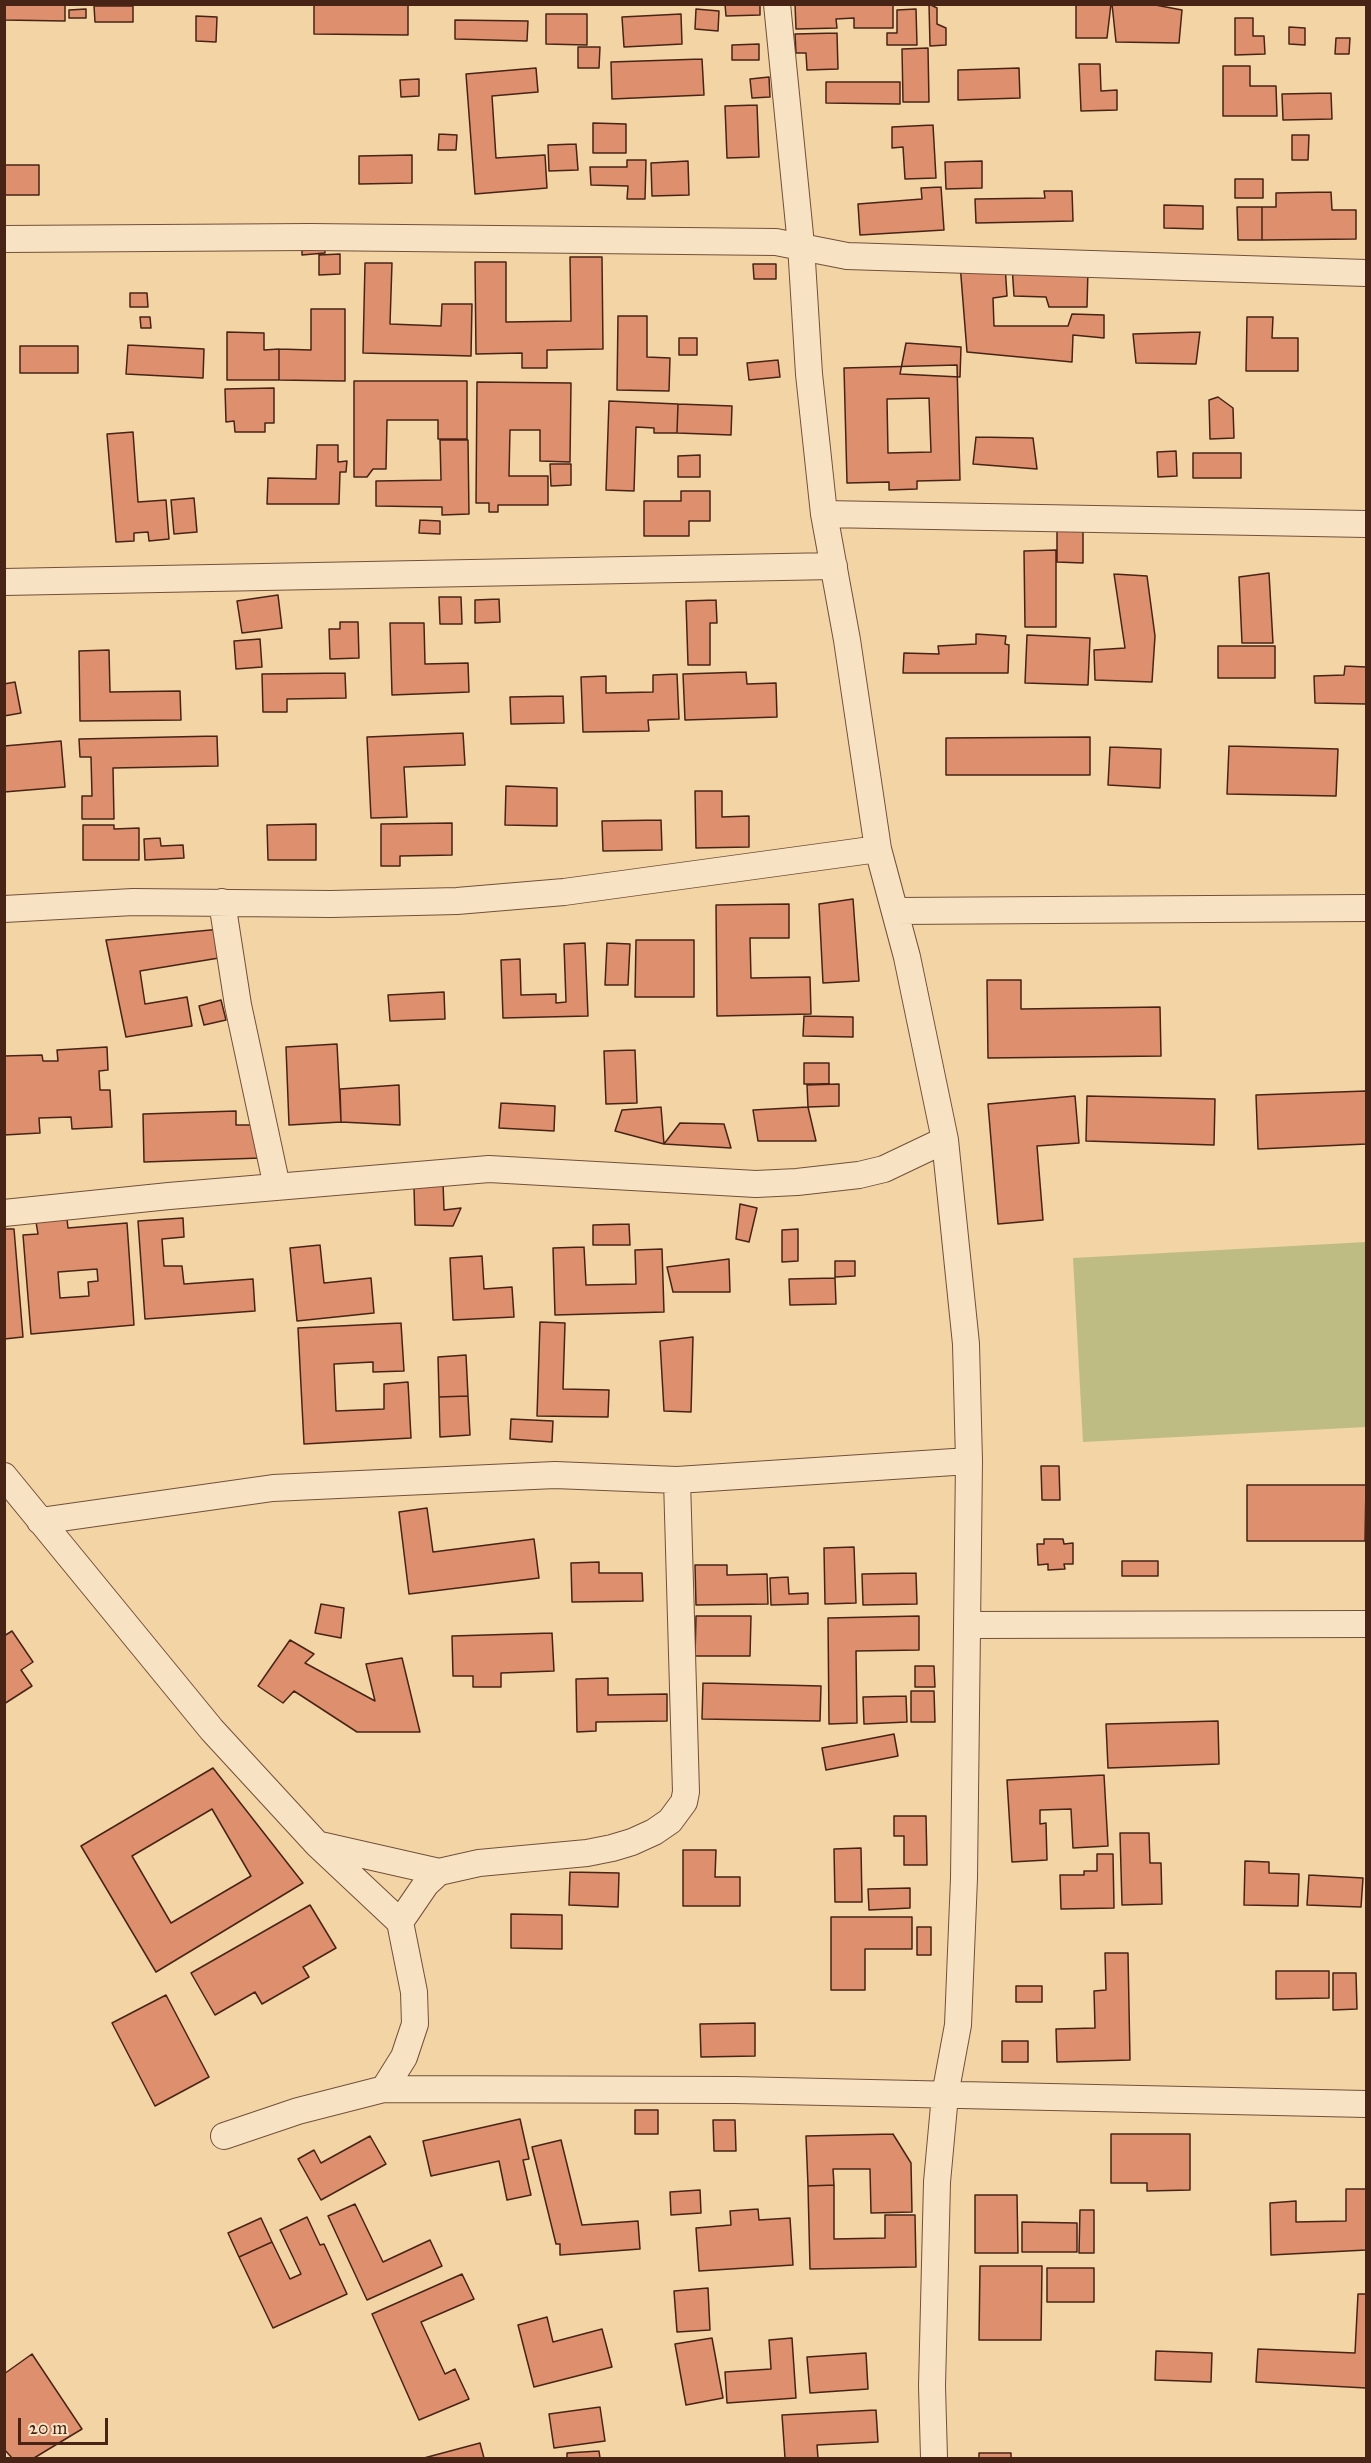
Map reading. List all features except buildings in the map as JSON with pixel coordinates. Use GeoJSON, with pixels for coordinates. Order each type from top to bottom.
{"type":"FeatureCollection","features":[{"type":"Feature","properties":{"kind":"street"},"geometry":{"type":"LineString","coordinates":[[777,4],[801,245],[809,374],[824,514],[849,651],[878,849],[907,957],[945,1140],[966,1344],[969,1461],[964,1878],[958,2025],[945,2096],[937,2182],[932,2386],[934,2458]]}},
{"type":"Feature","properties":{"kind":"street"},"geometry":{"type":"LineString","coordinates":[[4,240],[333,237],[776,242],[801,245],[820,252],[847,256],[1366,273]]}},
{"type":"Feature","properties":{"kind":"street"},"geometry":{"type":"LineString","coordinates":[[824,514],[1366,524]]}},
{"type":"Feature","properties":{"kind":"street"},"geometry":{"type":"LineString","coordinates":[[4,582],[834,566]]}},
{"type":"Feature","properties":{"kind":"street"},"geometry":{"type":"LineString","coordinates":[[4,909],[133,902],[331,904],[457,901],[564,892],[878,849]]}},
{"type":"Feature","properties":{"kind":"street"},"geometry":{"type":"LineString","coordinates":[[222,902],[238,1005],[277,1187]]}},
{"type":"Feature","properties":{"kind":"street"},"geometry":{"type":"LineString","coordinates":[[895,911],[1366,908]]}},
{"type":"Feature","properties":{"kind":"street"},"geometry":{"type":"LineString","coordinates":[[4,1213],[489,1169],[756,1184],[797,1182],[858,1175],[884,1169],[945,1140]]}},
{"type":"Feature","properties":{"kind":"street"},"geometry":{"type":"LineString","coordinates":[[40,1521],[273,1488],[555,1475],[676,1479],[969,1461]]}},
{"type":"Feature","properties":{"kind":"street"},"geometry":{"type":"LineString","coordinates":[[4,1476],[212,1730],[317,1844],[400,1922],[414,1992],[415,2024],[404,2057],[384,2089]]}},
{"type":"Feature","properties":{"kind":"street"},"geometry":{"type":"LineString","coordinates":[[317,1844],[439,1872],[479,1863],[587,1853],[612,1848],[654,1832],[670,1821],[684,1802],[686,1792],[676,1479]]}},
{"type":"Feature","properties":{"kind":"street"},"geometry":{"type":"LineString","coordinates":[[967,1625],[1366,1624]]}},
{"type":"Feature","properties":{"kind":"street"},"geometry":{"type":"LineString","coordinates":[[400,1922],[426,1884],[439,1872]]}},
{"type":"Feature","properties":{"kind":"street"},"geometry":{"type":"LineString","coordinates":[[224,2136],[307,2108],[384,2089],[723,2090],[1366,2104]]}},
{"type":"Feature","properties":{"kind":"shaded area"},"geometry":{"type":"Polygon","coordinates":[[[1366,1242],[1366,1427],[1083,1442],[1073,1258],[1366,1242]]]}}]}
